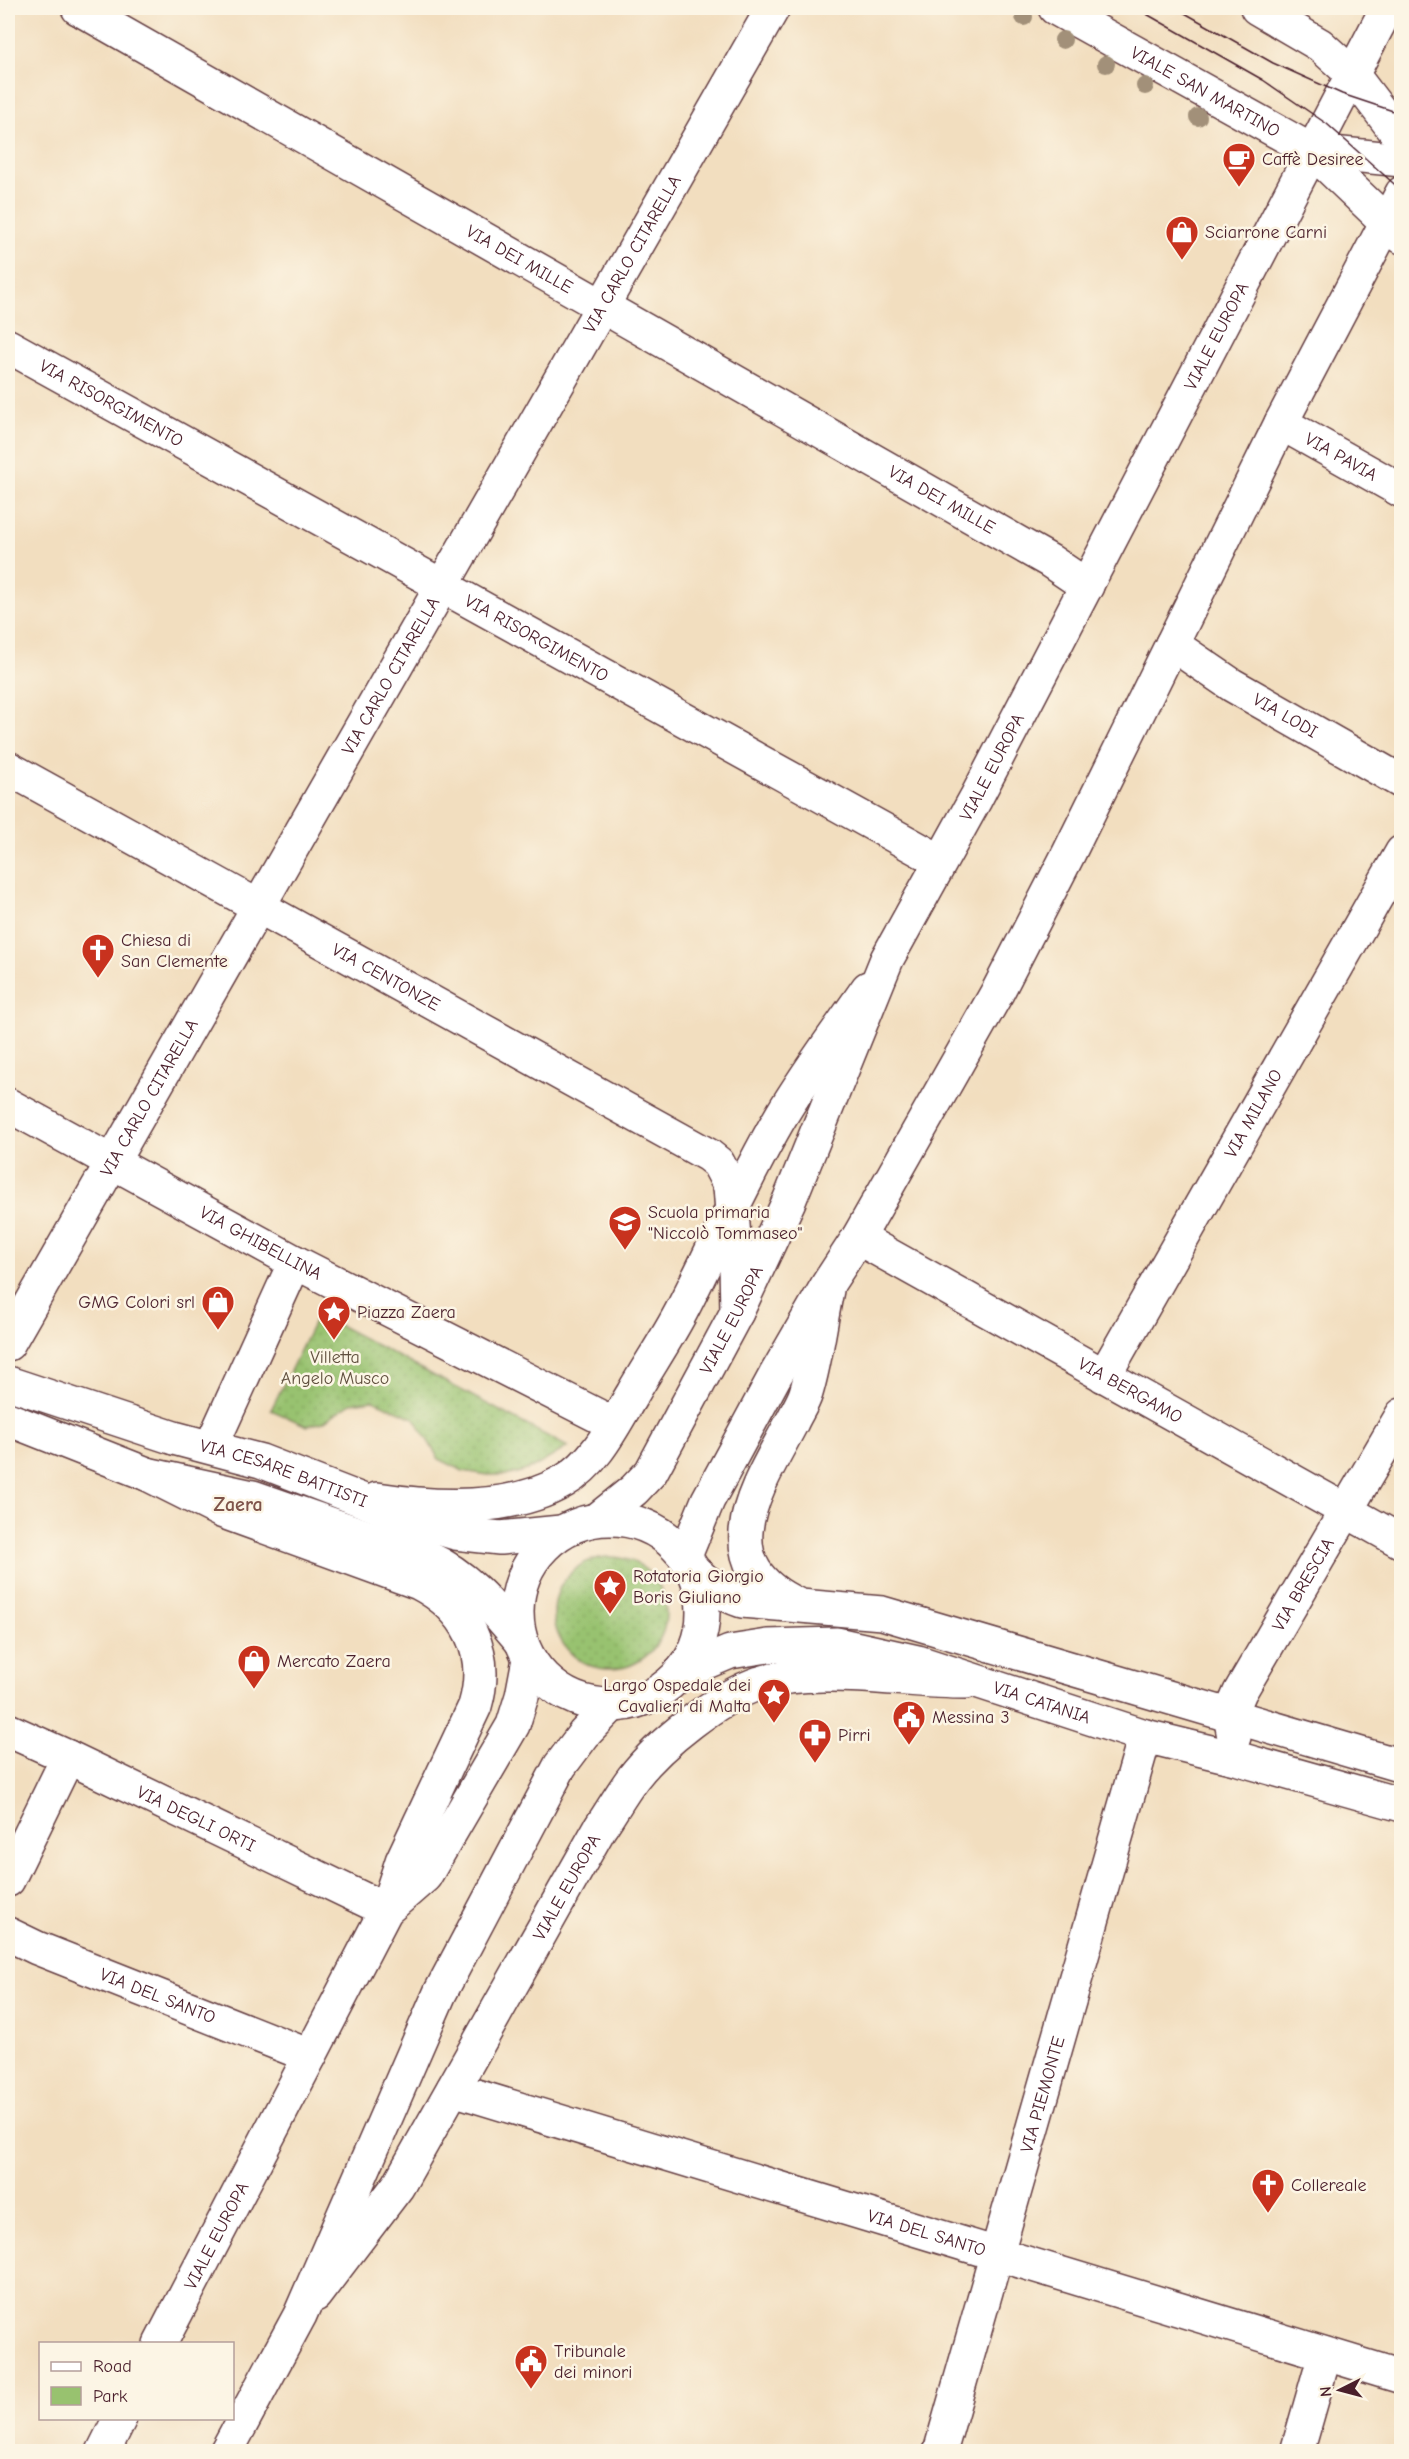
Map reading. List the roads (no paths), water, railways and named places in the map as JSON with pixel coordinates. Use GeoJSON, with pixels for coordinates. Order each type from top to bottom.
{"type":"FeatureCollection","features":[{"type":"Feature","properties":{"kind":"street","name":"VIA DEI MILLE"},"geometry":{"type":"LineString","coordinates":[[78,8],[1050,561],[1087,586]]}},
{"type":"Feature","properties":{"kind":"street","name":"VIA CARLO CITARELLA"},"geometry":{"type":"LineString","coordinates":[[8,1344],[773,8]]}},
{"type":"Feature","properties":{"kind":"street","name":"VIALE SAN MARTINO"},"geometry":{"type":"LineString","coordinates":[[1055,8],[1312,151],[1396,217]]}},
{"type":"Feature","properties":{"kind":"street"},"geometry":{"type":"LineString","coordinates":[[1257,8],[1320,45],[1352,74],[1401,140]]}},
{"type":"Feature","properties":{"kind":"street","name":"VIALE EUROPA"},"geometry":{"type":"LineString","coordinates":[[598,1519],[634,1490],[651,1472],[737,1312],[789,1201],[887,959],[976,798],[1387,8]]}},
{"type":"Feature","properties":{"kind":"street"},"geometry":{"type":"LineString","coordinates":[[1312,151],[1401,160]]}},
{"type":"Feature","properties":{"kind":"street"},"geometry":{"type":"LineString","coordinates":[[1396,217],[1281,423],[998,991],[858,1238],[828,1284],[775,1376],[708,1500],[689,1563],[702,1602],[700,1635],[693,1655],[680,1673],[657,1693],[627,1704],[611,1706],[591,1704],[564,1693],[541,1675],[525,1650],[516,1610],[522,1579],[538,1552],[548,1541],[579,1523],[598,1519],[622,1519],[646,1526],[668,1538],[689,1563],[706,1584],[742,1601],[882,1612],[1401,1766]]}},
{"type":"Feature","properties":{"kind":"street","name":"VIA RISORGIMENTO"},"geometry":{"type":"LineString","coordinates":[[8,346],[940,861]]}},
{"type":"Feature","properties":{"kind":"street","name":"VIA PAVIA"},"geometry":{"type":"LineString","coordinates":[[1281,423],[1401,491]]}},
{"type":"Feature","properties":{"kind":"street","name":"VIA LODI"},"geometry":{"type":"LineString","coordinates":[[1172,644],[1232,685],[1401,782]]}},
{"type":"Feature","properties":{"kind":"street","name":"VIA CENTONZE"},"geometry":{"type":"LineString","coordinates":[[8,768],[718,1162],[730,1186],[737,1312]]}},
{"type":"Feature","properties":{"kind":"street","name":"VIA MILANO"},"geometry":{"type":"LineString","coordinates":[[1104,1376],[1401,852]]}},
{"type":"Feature","properties":{"kind":"street"},"geometry":{"type":"LineString","coordinates":[[350,1494],[413,1505],[474,1505],[531,1495],[565,1481],[584,1467],[614,1424],[680,1313],[782,1115],[887,959]]}},
{"type":"Feature","properties":{"kind":"street","name":"VIA GHIBELLINA"},"geometry":{"type":"LineString","coordinates":[[8,1105],[296,1262],[614,1424]]}},
{"type":"Feature","properties":{"kind":"street","name":"VIA BERGAMO"},"geometry":{"type":"LineString","coordinates":[[858,1238],[1401,1542]]}},
{"type":"Feature","properties":{"kind":"street"},"geometry":{"type":"LineString","coordinates":[[211,1447],[296,1262]]}},
{"type":"Feature","properties":{"kind":"street"},"geometry":{"type":"LineString","coordinates":[[800,1606],[778,1596],[752,1567],[745,1536],[746,1522],[751,1501],[806,1395],[828,1284]]}},
{"type":"Feature","properties":{"kind":"street","name":"VIA CESARE BATTISTI"},"geometry":{"type":"LineString","coordinates":[[8,1383],[163,1434],[261,1461],[421,1523],[455,1533],[500,1538],[561,1532]]}},
{"type":"Feature","properties":{"kind":"street","name":"VIA BRESCIA"},"geometry":{"type":"LineString","coordinates":[[1230,1715],[1240,1692],[1401,1416]]}},
{"type":"Feature","properties":{"kind":"street","name":"VIA CESARE BATTISTI"},"geometry":{"type":"LineString","coordinates":[[8,1419],[147,1474],[253,1497],[443,1564],[475,1587],[525,1650]]}},
{"type":"Feature","properties":{"kind":"street"},"geometry":{"type":"LineString","coordinates":[[147,1474],[222,1511],[419,1583],[437,1593],[462,1616],[474,1637],[480,1682],[475,1706],[402,1861],[386,1910]]}},
{"type":"Feature","properties":{"kind":"street","name":"VIA CATANIA"},"geometry":{"type":"LineString","coordinates":[[680,1673],[730,1652],[808,1643],[837,1644],[918,1662],[1145,1736],[1239,1759],[1401,1805]]}},
{"type":"Feature","properties":{"kind":"street","name":"VIALE EUROPA"},"geometry":{"type":"LineString","coordinates":[[161,2342],[386,1910],[425,1876],[513,1725],[522,1696],[525,1650]]}},
{"type":"Feature","properties":{"kind":"street","name":"VIALE EUROPA"},"geometry":{"type":"LineString","coordinates":[[300,2315],[398,2186],[600,1828],[633,1778],[660,1748],[685,1728],[740,1692],[779,1678],[833,1675],[976,1682]]}},
{"type":"Feature","properties":{"kind":"street","name":"VIALE EUROPA"},"geometry":{"type":"LineString","coordinates":[[226,2451],[300,2315],[440,1993],[560,1767],[584,1734],[611,1706]]}},
{"type":"Feature","properties":{"kind":"street"},"geometry":{"type":"LineString","coordinates":[[1230,1715],[1239,1759]]}},
{"type":"Feature","properties":{"kind":"street","name":"VIA DEGLI ORTI"},"geometry":{"type":"LineString","coordinates":[[8,1730],[69,1757],[386,1910]]}},
{"type":"Feature","properties":{"kind":"street","name":"VIA PIEMONTE"},"geometry":{"type":"LineString","coordinates":[[940,2451],[1145,1736]]}},
{"type":"Feature","properties":{"kind":"street"},"geometry":{"type":"LineString","coordinates":[[8,1880],[69,1757]]}},
{"type":"Feature","properties":{"kind":"street","name":"VIA DEL SANTO"},"geometry":{"type":"LineString","coordinates":[[8,1934],[37,1948],[310,2056]]}},
{"type":"Feature","properties":{"kind":"street","name":"VIA DEL SANTO"},"geometry":{"type":"LineString","coordinates":[[453,2089],[1401,2377]]}},
{"type":"Feature","properties":{"kind":"street"},"geometry":{"type":"LineString","coordinates":[[1298,2451],[1325,2354]]}},
{"type":"Feature","properties":{"kind":"street"},"geometry":{"type":"LineString","coordinates":[[103,2451],[119,2420]]}},
{"type":"Feature","properties":{"kind":"tram line"},"geometry":{"type":"LineString","coordinates":[[1136,8],[1263,80],[1327,124],[1402,191]]}},
{"type":"Feature","properties":{"kind":"tram line"},"geometry":{"type":"LineString","coordinates":[[1176,8],[1273,63],[1342,94],[1402,114]]}},
{"type":"Feature","properties":{"kind":"place","name":"Caffè Desiree"},"geometry":{"type":"Point","coordinates":[1239,188]}},
{"type":"Feature","properties":{"kind":"place","name":"Sciarrone Carni"},"geometry":{"type":"Point","coordinates":[1182,261]}},
{"type":"Feature","properties":{"kind":"place","name":"Chiesa di San Clemente"},"geometry":{"type":"Point","coordinates":[98,979]}},
{"type":"Feature","properties":{"kind":"place","name":"Scuola primaria \"Niccolò Tommaseo\""},"geometry":{"type":"Point","coordinates":[625,1251]}},
{"type":"Feature","properties":{"kind":"place","name":"GMG Colori srl"},"geometry":{"type":"Point","coordinates":[218,1331]}},
{"type":"Feature","properties":{"kind":"place","name":"Piazza Zaera"},"geometry":{"type":"Point","coordinates":[334,1341]}},
{"type":"Feature","properties":{"kind":"place","name":"Rotatoria Giorgio Boris Giuliano"},"geometry":{"type":"Point","coordinates":[610,1615]}},
{"type":"Feature","properties":{"kind":"place","name":"Mercato Zaera"},"geometry":{"type":"Point","coordinates":[254,1690]}},
{"type":"Feature","properties":{"kind":"place","name":"Largo Ospedale dei Cavalieri di Malta"},"geometry":{"type":"Point","coordinates":[774,1724]}},
{"type":"Feature","properties":{"kind":"place","name":"Messina 3"},"geometry":{"type":"Point","coordinates":[909,1746]}},
{"type":"Feature","properties":{"kind":"place","name":"Pirri"},"geometry":{"type":"Point","coordinates":[815,1764]}},
{"type":"Feature","properties":{"kind":"place","name":"Collereale"},"geometry":{"type":"Point","coordinates":[1268,2214]}},
{"type":"Feature","properties":{"kind":"place","name":"Tribunale dei minori"},"geometry":{"type":"Point","coordinates":[531,2390]}},
{"type":"Feature","properties":{"kind":"district","name":"Zaera"},"geometry":{"type":"Point","coordinates":[238,1504]}},
{"type":"Feature","properties":{"kind":"park label","name":"Villetta Angelo Musco"},"geometry":{"type":"Point","coordinates":[335,1367]}}]}
